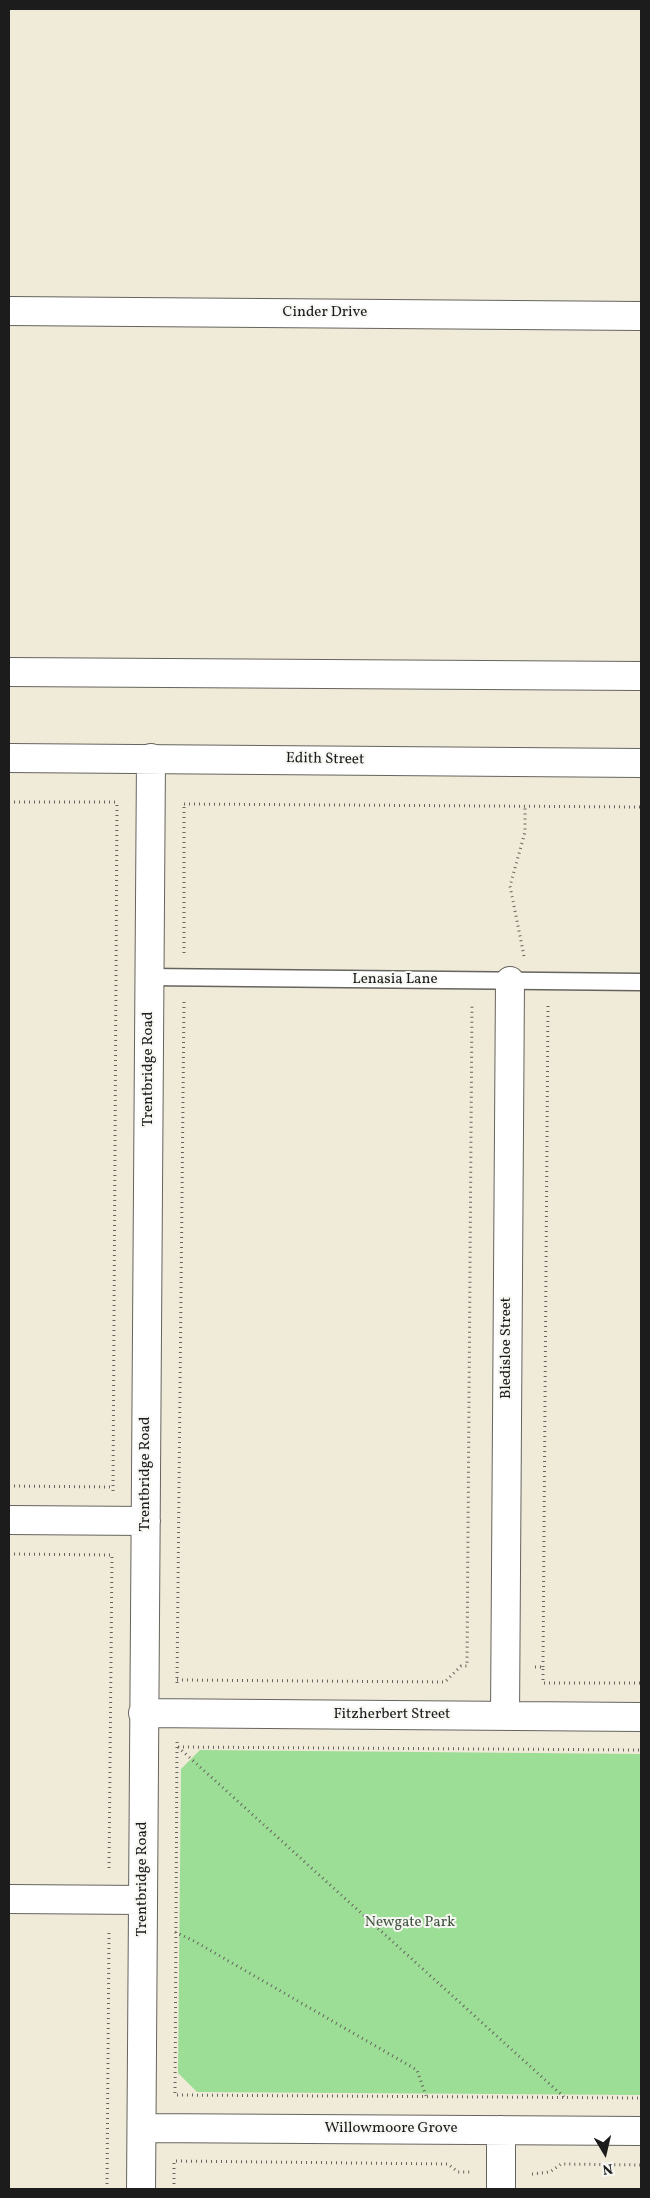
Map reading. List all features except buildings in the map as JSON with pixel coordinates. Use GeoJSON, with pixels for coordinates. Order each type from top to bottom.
{"type":"FeatureCollection","features":[{"type":"Feature","properties":{"kind":"street","name":"Cinder Drive"},"geometry":{"type":"LineString","coordinates":[[9,311],[641,316]]}},
{"type":"Feature","properties":{"kind":"street"},"geometry":{"type":"LineString","coordinates":[[9,672],[641,676]]}},
{"type":"Feature","properties":{"kind":"street","name":"Edith Street"},"geometry":{"type":"LineString","coordinates":[[9,758],[641,763]]}},
{"type":"Feature","properties":{"kind":"street","name":"Trentbridge Road"},"geometry":{"type":"LineString","coordinates":[[141,2189],[151,758]]}},
{"type":"Feature","properties":{"kind":"street","name":"Bledisloe Street"},"geometry":{"type":"LineString","coordinates":[[504,1716],[520,981]]}},
{"type":"Feature","properties":{"kind":"street"},"geometry":{"type":"LineString","coordinates":[[9,1520],[146,1521]]}},
{"type":"Feature","properties":{"kind":"street","name":"Fitzherbert Street"},"geometry":{"type":"LineString","coordinates":[[143,1713],[641,1716]]}},
{"type":"Feature","properties":{"kind":"street"},"geometry":{"type":"LineString","coordinates":[[9,1899],[143,1900]]}},
{"type":"Feature","properties":{"kind":"street","name":"Willowmoore Grove"},"geometry":{"type":"LineString","coordinates":[[142,2128],[641,2131]]}},
{"type":"Feature","properties":{"kind":"street"},"geometry":{"type":"LineString","coordinates":[[501,2130],[501,2181]]}},
{"type":"Feature","properties":{"kind":"lane","name":"Lenasia Lane"},"geometry":{"type":"LineString","coordinates":[[149,977],[641,982]]}},
{"type":"Feature","properties":{"kind":"path"},"geometry":{"type":"LineString","coordinates":[[9,802],[641,806]]}},
{"type":"Feature","properties":{"kind":"path"},"geometry":{"type":"LineString","coordinates":[[184,804],[175,2094],[641,2098]]}},
{"type":"Feature","properties":{"kind":"path"},"geometry":{"type":"LineString","coordinates":[[520,981],[510,886],[525,832],[525,806]]}},
{"type":"Feature","properties":{"kind":"path"},"geometry":{"type":"LineString","coordinates":[[466,1666],[472,980]]}},
{"type":"Feature","properties":{"kind":"path"},"geometry":{"type":"LineString","coordinates":[[549,981],[543,1683],[641,1683]]}},
{"type":"Feature","properties":{"kind":"path"},"geometry":{"type":"LineString","coordinates":[[9,1486],[113,1487]]}},
{"type":"Feature","properties":{"kind":"path"},"geometry":{"type":"LineString","coordinates":[[9,1554],[112,1555],[109,1868]]}},
{"type":"Feature","properties":{"kind":"path"},"geometry":{"type":"LineString","coordinates":[[177,1680],[445,1682],[461,1666],[543,1667]]}},
{"type":"Feature","properties":{"kind":"path"},"geometry":{"type":"LineString","coordinates":[[178,1747],[641,1750]]}},
{"type":"Feature","properties":{"kind":"path"},"geometry":{"type":"LineString","coordinates":[[178,1747],[564,2098]]}},
{"type":"Feature","properties":{"kind":"path"},"geometry":{"type":"LineString","coordinates":[[100,1931],[109,1931],[107,2189]]}},
{"type":"Feature","properties":{"kind":"path"},"geometry":{"type":"LineString","coordinates":[[176,1932],[417,2070],[426,2096]]}},
{"type":"Feature","properties":{"kind":"path"},"geometry":{"type":"LineString","coordinates":[[174,2189],[174,2161],[448,2164],[458,2172],[501,2181],[532,2172],[550,2172],[561,2164],[641,2165]]}},
{"type":"Feature","properties":{"kind":"path"},"geometry":{"type":"LineString","coordinates":[[532,2172],[532,2181]]}},
{"type":"Feature","properties":{"kind":"green space","name":"Newgate Park"},"geometry":{"type":"Polygon","coordinates":[[[200,1750],[641,1754],[641,2095],[197,2092],[178,2073],[181,1769],[200,1750]]]}}]}
